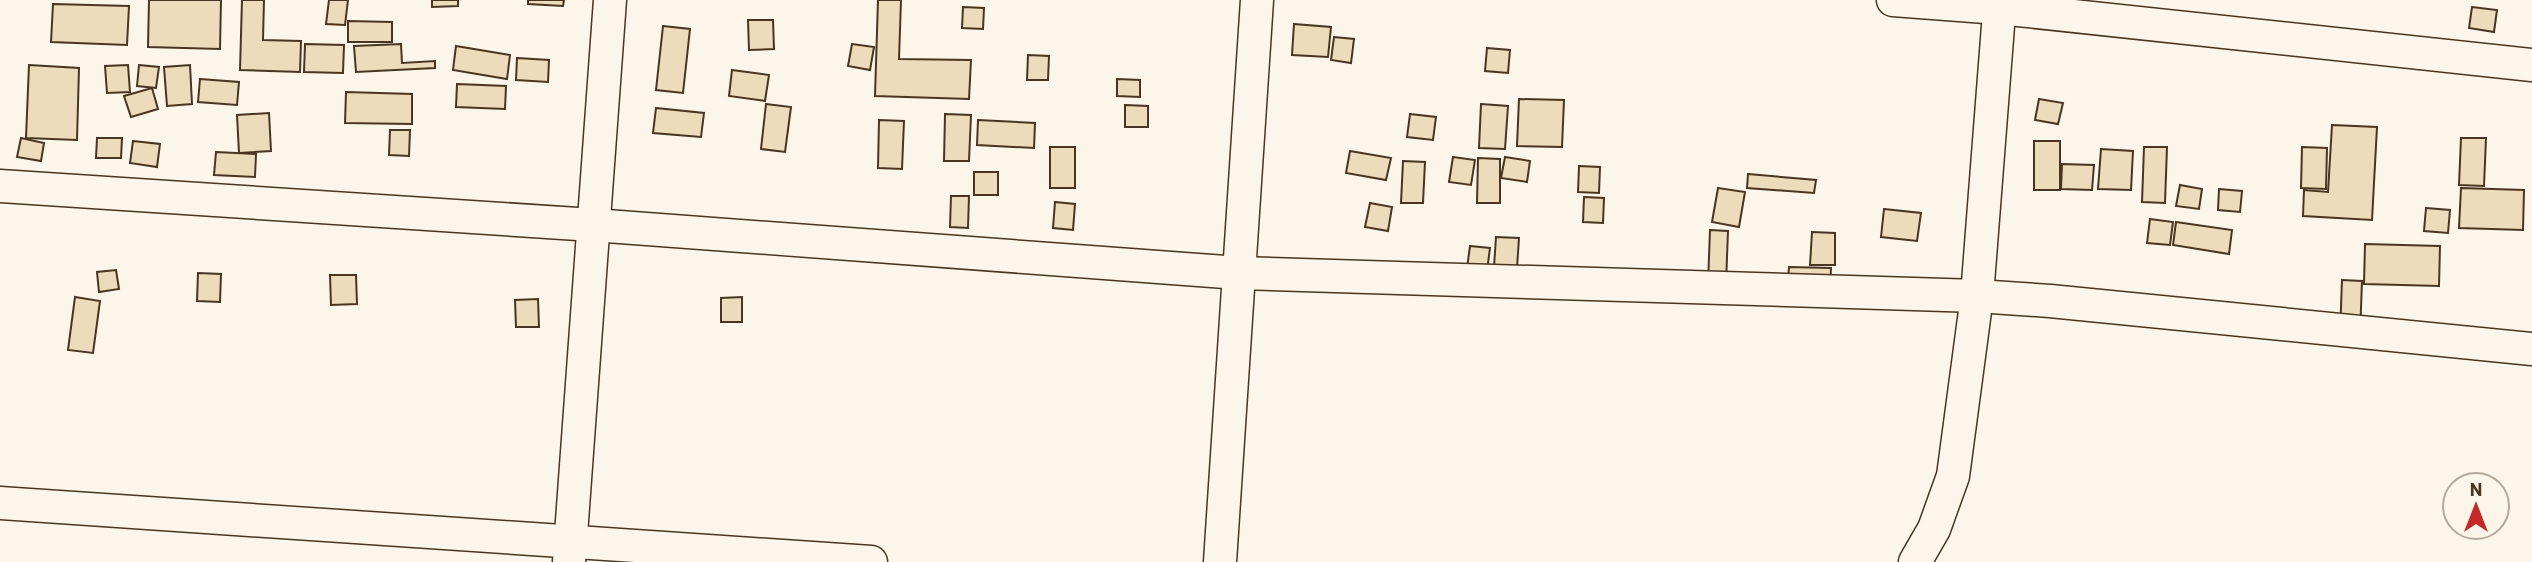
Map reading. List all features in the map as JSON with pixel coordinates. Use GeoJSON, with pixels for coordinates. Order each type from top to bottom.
{"type":"FeatureCollection","features":[{"type":"Feature","properties":{"kind":"street"},"geometry":{"type":"LineString","coordinates":[[569,552],[610,0]]}},
{"type":"Feature","properties":{"kind":"street"},"geometry":{"type":"LineString","coordinates":[[1220,562],[1257,0]]}},
{"type":"Feature","properties":{"kind":"street"},"geometry":{"type":"LineString","coordinates":[[1893,0],[1999,4],[2532,65]]}},
{"type":"Feature","properties":{"kind":"street"},"geometry":{"type":"LineString","coordinates":[[1915,562],[1934,530],[1954,476],[1977,296],[1999,4]]}},
{"type":"Feature","properties":{"kind":"street"},"geometry":{"type":"LineString","coordinates":[[0,186],[593,225],[1239,273],[1977,296],[2532,349]]}},
{"type":"Feature","properties":{"kind":"street"},"geometry":{"type":"LineString","coordinates":[[0,503],[569,552],[871,562]]}},
{"type":"Feature","properties":{"kind":"building"},"geometry":{"type":"Polygon","coordinates":[[[149,0],[221,0],[220,49],[148,47],[149,0]]]}},
{"type":"Feature","properties":{"kind":"building"},"geometry":{"type":"Polygon","coordinates":[[[242,0],[264,0],[263,40],[301,41],[300,72],[240,70],[242,0]]]}},
{"type":"Feature","properties":{"kind":"building"},"geometry":{"type":"Polygon","coordinates":[[[329,0],[348,0],[345,25],[326,24],[329,0]]]}},
{"type":"Feature","properties":{"kind":"building"},"geometry":{"type":"Polygon","coordinates":[[[432,0],[458,0],[458,6],[432,7],[432,0]]]}},
{"type":"Feature","properties":{"kind":"building"},"geometry":{"type":"Polygon","coordinates":[[[528,0],[564,0],[563,6],[528,4],[528,0]]]}},
{"type":"Feature","properties":{"kind":"building"},"geometry":{"type":"Polygon","coordinates":[[[878,0],[901,0],[899,59],[971,60],[969,99],[875,96],[878,0]]]}},
{"type":"Feature","properties":{"kind":"building"},"geometry":{"type":"Polygon","coordinates":[[[53,4],[129,6],[127,45],[51,42],[53,4]]]}},
{"type":"Feature","properties":{"kind":"building"},"geometry":{"type":"Polygon","coordinates":[[[963,7],[984,8],[983,29],[962,28],[963,7]]]}},
{"type":"Feature","properties":{"kind":"building"},"geometry":{"type":"Polygon","coordinates":[[[2472,7],[2497,10],[2494,32],[2469,28],[2472,7]]]}},
{"type":"Feature","properties":{"kind":"building"},"geometry":{"type":"Polygon","coordinates":[[[748,20],[773,20],[774,49],[749,50],[748,20]]]}},
{"type":"Feature","properties":{"kind":"building"},"geometry":{"type":"Polygon","coordinates":[[[348,21],[392,22],[392,42],[348,42],[348,21]]]}},
{"type":"Feature","properties":{"kind":"building"},"geometry":{"type":"Polygon","coordinates":[[[1294,24],[1331,27],[1328,57],[1292,55],[1294,24]]]}},
{"type":"Feature","properties":{"kind":"building"},"geometry":{"type":"Polygon","coordinates":[[[663,26],[690,29],[683,93],[656,90],[663,26]]]}},
{"type":"Feature","properties":{"kind":"building"},"geometry":{"type":"Polygon","coordinates":[[[1334,37],[1354,39],[1351,63],[1331,60],[1334,37]]]}},
{"type":"Feature","properties":{"kind":"building"},"geometry":{"type":"Polygon","coordinates":[[[305,44],[344,45],[343,73],[304,72],[305,44]]]}},
{"type":"Feature","properties":{"kind":"building"},"geometry":{"type":"Polygon","coordinates":[[[401,44],[402,63],[435,61],[435,68],[356,72],[354,46],[401,44]]]}},
{"type":"Feature","properties":{"kind":"building"},"geometry":{"type":"Polygon","coordinates":[[[852,44],[874,47],[870,70],[848,66],[852,44]]]}},
{"type":"Feature","properties":{"kind":"building"},"geometry":{"type":"Polygon","coordinates":[[[456,46],[510,55],[507,79],[453,70],[456,46]]]}},
{"type":"Feature","properties":{"kind":"building"},"geometry":{"type":"Polygon","coordinates":[[[1487,48],[1510,50],[1508,73],[1485,71],[1487,48]]]}},
{"type":"Feature","properties":{"kind":"building"},"geometry":{"type":"Polygon","coordinates":[[[1028,55],[1049,56],[1048,80],[1027,80],[1028,55]]]}},
{"type":"Feature","properties":{"kind":"building"},"geometry":{"type":"Polygon","coordinates":[[[517,58],[549,60],[548,82],[516,80],[517,58]]]}},
{"type":"Feature","properties":{"kind":"building"},"geometry":{"type":"Polygon","coordinates":[[[29,65],[79,68],[77,140],[26,138],[29,65]]]}},
{"type":"Feature","properties":{"kind":"building"},"geometry":{"type":"Polygon","coordinates":[[[128,65],[130,92],[107,93],[105,66],[128,65]]]}},
{"type":"Feature","properties":{"kind":"building"},"geometry":{"type":"Polygon","coordinates":[[[139,65],[159,67],[156,88],[137,86],[139,65]]]}},
{"type":"Feature","properties":{"kind":"building"},"geometry":{"type":"Polygon","coordinates":[[[190,65],[192,104],[167,106],[164,67],[190,65]]]}},
{"type":"Feature","properties":{"kind":"building"},"geometry":{"type":"Polygon","coordinates":[[[732,70],[769,75],[765,101],[729,96],[732,70]]]}},
{"type":"Feature","properties":{"kind":"building"},"geometry":{"type":"Polygon","coordinates":[[[200,79],[239,82],[237,105],[198,102],[200,79]]]}},
{"type":"Feature","properties":{"kind":"building"},"geometry":{"type":"Polygon","coordinates":[[[1117,79],[1140,80],[1140,97],[1117,96],[1117,79]]]}},
{"type":"Feature","properties":{"kind":"building"},"geometry":{"type":"Polygon","coordinates":[[[457,84],[506,86],[505,109],[456,107],[457,84]]]}},
{"type":"Feature","properties":{"kind":"building"},"geometry":{"type":"Polygon","coordinates":[[[152,88],[158,109],[131,117],[124,96],[152,88]]]}},
{"type":"Feature","properties":{"kind":"building"},"geometry":{"type":"Polygon","coordinates":[[[346,92],[412,94],[412,124],[345,123],[346,92]]]}},
{"type":"Feature","properties":{"kind":"building"},"geometry":{"type":"Polygon","coordinates":[[[1519,99],[1564,100],[1562,147],[1517,146],[1519,99]]]}},
{"type":"Feature","properties":{"kind":"building"},"geometry":{"type":"Polygon","coordinates":[[[2039,99],[2063,103],[2058,124],[2035,120],[2039,99]]]}},
{"type":"Feature","properties":{"kind":"building"},"geometry":{"type":"Polygon","coordinates":[[[766,104],[791,107],[785,152],[761,149],[766,104]]]}},
{"type":"Feature","properties":{"kind":"building"},"geometry":{"type":"Polygon","coordinates":[[[1481,104],[1508,106],[1505,149],[1479,148],[1481,104]]]}},
{"type":"Feature","properties":{"kind":"building"},"geometry":{"type":"Polygon","coordinates":[[[1125,105],[1148,106],[1148,127],[1125,127],[1125,105]]]}},
{"type":"Feature","properties":{"kind":"building"},"geometry":{"type":"Polygon","coordinates":[[[656,108],[704,113],[701,137],[653,133],[656,108]]]}},
{"type":"Feature","properties":{"kind":"building"},"geometry":{"type":"Polygon","coordinates":[[[269,113],[271,151],[239,153],[237,115],[269,113]]]}},
{"type":"Feature","properties":{"kind":"building"},"geometry":{"type":"Polygon","coordinates":[[[945,114],[971,115],[969,161],[944,161],[945,114]]]}},
{"type":"Feature","properties":{"kind":"building"},"geometry":{"type":"Polygon","coordinates":[[[1410,114],[1436,117],[1433,140],[1407,137],[1410,114]]]}},
{"type":"Feature","properties":{"kind":"building"},"geometry":{"type":"Polygon","coordinates":[[[879,120],[904,121],[902,169],[878,168],[879,120]]]}},
{"type":"Feature","properties":{"kind":"building"},"geometry":{"type":"Polygon","coordinates":[[[978,120],[1035,123],[1034,148],[977,145],[978,120]]]}},
{"type":"Feature","properties":{"kind":"building"},"geometry":{"type":"Polygon","coordinates":[[[2332,125],[2377,127],[2372,220],[2303,216],[2304,190],[2328,192],[2332,125]]]}},
{"type":"Feature","properties":{"kind":"building"},"geometry":{"type":"Polygon","coordinates":[[[390,130],[410,130],[409,156],[389,155],[390,130]]]}},
{"type":"Feature","properties":{"kind":"building"},"geometry":{"type":"Polygon","coordinates":[[[21,138],[44,143],[41,161],[17,157],[21,138]]]}},
{"type":"Feature","properties":{"kind":"building"},"geometry":{"type":"Polygon","coordinates":[[[97,138],[122,138],[121,158],[96,158],[97,138]]]}},
{"type":"Feature","properties":{"kind":"building"},"geometry":{"type":"Polygon","coordinates":[[[2461,138],[2486,138],[2484,186],[2459,185],[2461,138]]]}},
{"type":"Feature","properties":{"kind":"building"},"geometry":{"type":"Polygon","coordinates":[[[133,141],[160,144],[157,167],[130,163],[133,141]]]}},
{"type":"Feature","properties":{"kind":"building"},"geometry":{"type":"Polygon","coordinates":[[[2034,141],[2060,141],[2060,190],[2034,190],[2034,141]]]}},
{"type":"Feature","properties":{"kind":"building"},"geometry":{"type":"Polygon","coordinates":[[[1050,147],[1075,147],[1075,188],[1050,188],[1050,147]]]}},
{"type":"Feature","properties":{"kind":"building"},"geometry":{"type":"Polygon","coordinates":[[[2144,147],[2167,147],[2165,203],[2142,202],[2144,147]]]}},
{"type":"Feature","properties":{"kind":"building"},"geometry":{"type":"Polygon","coordinates":[[[2302,147],[2327,148],[2326,189],[2301,188],[2302,147]]]}},
{"type":"Feature","properties":{"kind":"building"},"geometry":{"type":"Polygon","coordinates":[[[2101,149],[2133,151],[2131,190],[2098,189],[2101,149]]]}},
{"type":"Feature","properties":{"kind":"building"},"geometry":{"type":"Polygon","coordinates":[[[1350,151],[1391,158],[1386,180],[1346,173],[1350,151]]]}},
{"type":"Feature","properties":{"kind":"building"},"geometry":{"type":"Polygon","coordinates":[[[216,152],[256,154],[255,177],[214,175],[216,152]]]}},
{"type":"Feature","properties":{"kind":"building"},"geometry":{"type":"Polygon","coordinates":[[[1453,157],[1475,160],[1471,185],[1449,182],[1453,157]]]}},
{"type":"Feature","properties":{"kind":"building"},"geometry":{"type":"Polygon","coordinates":[[[1505,157],[1530,161],[1527,182],[1501,178],[1505,157]]]}},
{"type":"Feature","properties":{"kind":"building"},"geometry":{"type":"Polygon","coordinates":[[[1478,158],[1500,159],[1500,203],[1477,203],[1478,158]]]}},
{"type":"Feature","properties":{"kind":"building"},"geometry":{"type":"Polygon","coordinates":[[[1403,161],[1425,162],[1423,203],[1401,203],[1403,161]]]}},
{"type":"Feature","properties":{"kind":"building"},"geometry":{"type":"Polygon","coordinates":[[[2062,164],[2094,165],[2092,190],[2061,189],[2062,164]]]}},
{"type":"Feature","properties":{"kind":"building"},"geometry":{"type":"Polygon","coordinates":[[[1579,166],[1600,167],[1599,193],[1578,192],[1579,166]]]}},
{"type":"Feature","properties":{"kind":"building"},"geometry":{"type":"Polygon","coordinates":[[[974,172],[998,172],[998,195],[974,195],[974,172]]]}},
{"type":"Feature","properties":{"kind":"building"},"geometry":{"type":"Polygon","coordinates":[[[1748,174],[1816,180],[1814,193],[1747,188],[1748,174]]]}},
{"type":"Feature","properties":{"kind":"building"},"geometry":{"type":"Polygon","coordinates":[[[2180,185],[2202,189],[2199,209],[2176,206],[2180,185]]]}},
{"type":"Feature","properties":{"kind":"building"},"geometry":{"type":"Polygon","coordinates":[[[1718,188],[1745,192],[1739,227],[1712,222],[1718,188]]]}},
{"type":"Feature","properties":{"kind":"building"},"geometry":{"type":"Polygon","coordinates":[[[2461,188],[2524,190],[2523,230],[2459,228],[2461,188]]]}},
{"type":"Feature","properties":{"kind":"building"},"geometry":{"type":"Polygon","coordinates":[[[2219,189],[2242,191],[2240,212],[2218,210],[2219,189]]]}},
{"type":"Feature","properties":{"kind":"building"},"geometry":{"type":"Polygon","coordinates":[[[951,196],[969,196],[968,228],[950,227],[951,196]]]}},
{"type":"Feature","properties":{"kind":"building"},"geometry":{"type":"Polygon","coordinates":[[[1584,197],[1604,198],[1603,223],[1583,222],[1584,197]]]}},
{"type":"Feature","properties":{"kind":"building"},"geometry":{"type":"Polygon","coordinates":[[[1055,202],[1075,204],[1073,230],[1053,228],[1055,202]]]}},
{"type":"Feature","properties":{"kind":"building"},"geometry":{"type":"Polygon","coordinates":[[[1370,203],[1392,207],[1388,231],[1365,227],[1370,203]]]}},
{"type":"Feature","properties":{"kind":"building"},"geometry":{"type":"Polygon","coordinates":[[[2426,208],[2450,210],[2448,233],[2424,231],[2426,208]]]}},
{"type":"Feature","properties":{"kind":"building"},"geometry":{"type":"Polygon","coordinates":[[[1884,209],[1921,213],[1917,241],[1881,237],[1884,209]]]}},
{"type":"Feature","properties":{"kind":"building"},"geometry":{"type":"Polygon","coordinates":[[[2150,219],[2173,222],[2170,245],[2147,243],[2150,219]]]}},
{"type":"Feature","properties":{"kind":"building"},"geometry":{"type":"Polygon","coordinates":[[[2176,222],[2232,230],[2229,254],[2173,245],[2176,222]]]}},
{"type":"Feature","properties":{"kind":"building"},"geometry":{"type":"Polygon","coordinates":[[[1710,230],[1728,231],[1726,284],[1708,284],[1710,230]]]}},
{"type":"Feature","properties":{"kind":"building"},"geometry":{"type":"Polygon","coordinates":[[[1812,232],[1835,233],[1835,265],[1810,265],[1812,232]]]}},
{"type":"Feature","properties":{"kind":"building"},"geometry":{"type":"Polygon","coordinates":[[[1496,237],[1519,238],[1517,268],[1494,267],[1496,237]]]}},
{"type":"Feature","properties":{"kind":"building"},"geometry":{"type":"Polygon","coordinates":[[[2365,244],[2440,246],[2439,286],[2364,284],[2365,244]]]}},
{"type":"Feature","properties":{"kind":"building"},"geometry":{"type":"Polygon","coordinates":[[[1470,246],[1490,248],[1487,271],[1467,268],[1470,246]]]}},
{"type":"Feature","properties":{"kind":"building"},"geometry":{"type":"Polygon","coordinates":[[[1789,267],[1831,268],[1830,293],[1787,292],[1789,267]]]}},
{"type":"Feature","properties":{"kind":"building"},"geometry":{"type":"Polygon","coordinates":[[[116,270],[119,289],[99,292],[97,272],[116,270]]]}},
{"type":"Feature","properties":{"kind":"building"},"geometry":{"type":"Polygon","coordinates":[[[198,273],[221,274],[220,302],[197,301],[198,273]]]}},
{"type":"Feature","properties":{"kind":"building"},"geometry":{"type":"Polygon","coordinates":[[[330,275],[356,275],[357,304],[331,305],[330,275]]]}},
{"type":"Feature","properties":{"kind":"building"},"geometry":{"type":"Polygon","coordinates":[[[2342,280],[2362,281],[2360,335],[2340,334],[2342,280]]]}},
{"type":"Feature","properties":{"kind":"building"},"geometry":{"type":"Polygon","coordinates":[[[75,297],[100,301],[93,353],[68,350],[75,297]]]}},
{"type":"Feature","properties":{"kind":"building"},"geometry":{"type":"Polygon","coordinates":[[[742,297],[742,322],[721,322],[721,298],[742,297]]]}},
{"type":"Feature","properties":{"kind":"building"},"geometry":{"type":"Polygon","coordinates":[[[538,299],[539,327],[516,327],[515,300],[538,299]]]}}]}
